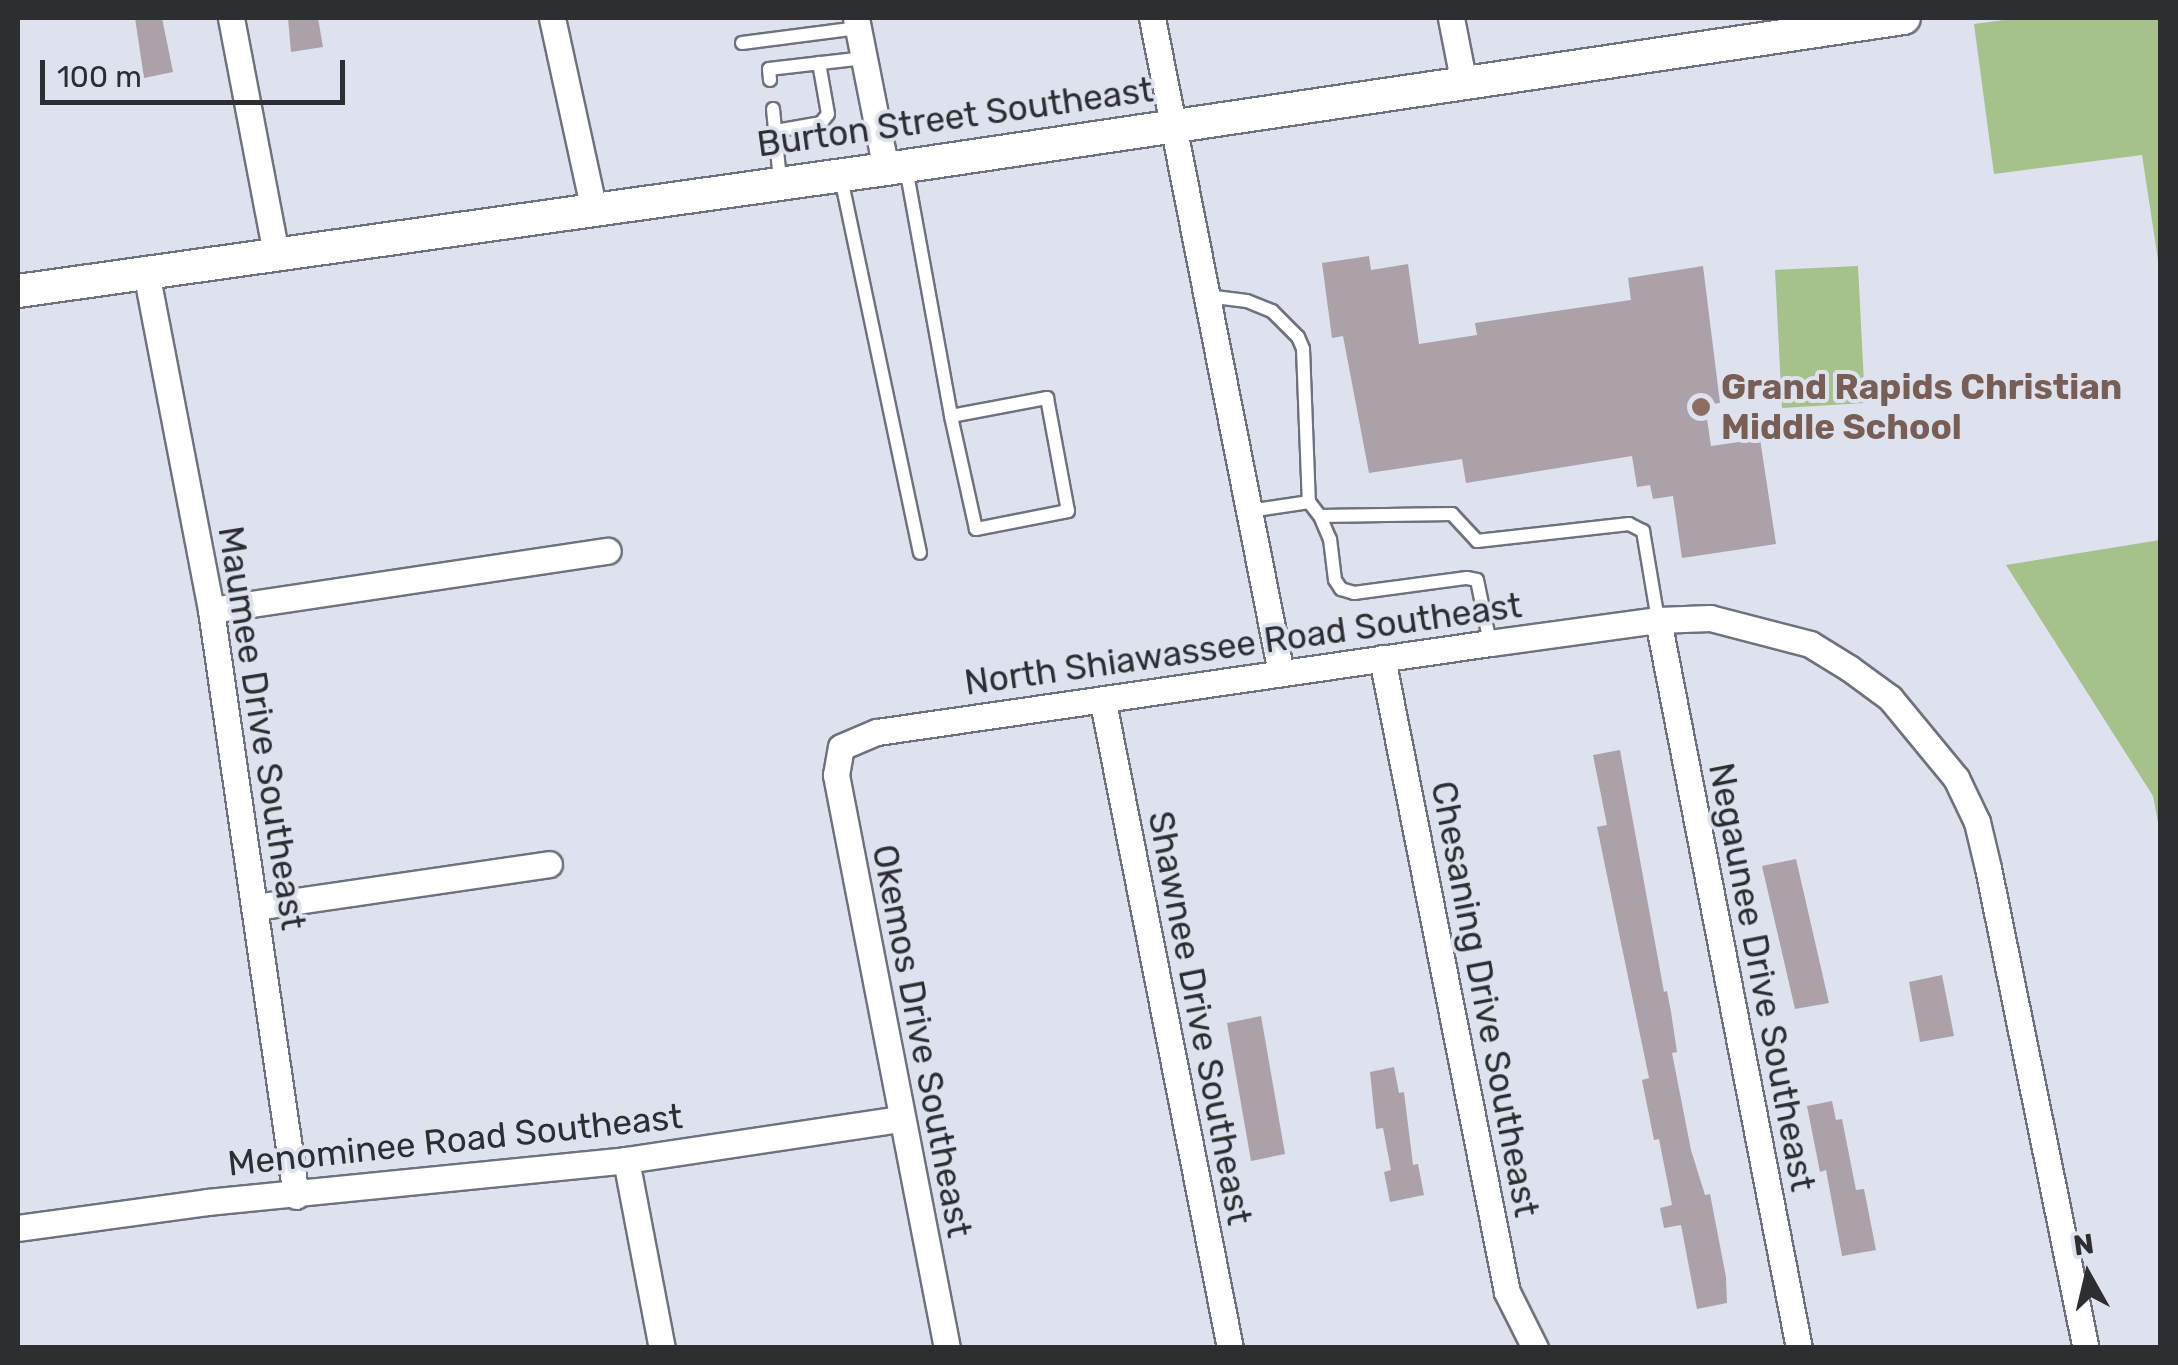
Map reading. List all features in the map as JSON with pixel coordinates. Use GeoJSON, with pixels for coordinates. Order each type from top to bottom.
{"type":"FeatureCollection","features":[{"type":"Feature","properties":{"kind":"main road","name":"Burton Street Southeast"},"geometry":{"type":"LineString","coordinates":[[18,292],[1464,84],[1753,28],[1904,18]]}},
{"type":"Feature","properties":{"kind":"street"},"geometry":{"type":"LineString","coordinates":[[230,18],[276,254]]}},
{"type":"Feature","properties":{"kind":"street"},"geometry":{"type":"LineString","coordinates":[[552,18],[594,210]]}},
{"type":"Feature","properties":{"kind":"street"},"geometry":{"type":"LineString","coordinates":[[1152,18],[1281,673]]}},
{"type":"Feature","properties":{"kind":"street"},"geometry":{"type":"LineString","coordinates":[[1452,18],[1464,84]]}},
{"type":"Feature","properties":{"kind":"street"},"geometry":{"type":"LineString","coordinates":[[857,23],[896,167]]}},
{"type":"Feature","properties":{"kind":"street","name":"Maumee Drive Southeast"},"geometry":{"type":"LineString","coordinates":[[146,272],[212,610],[296,1196]]}},
{"type":"Feature","properties":{"kind":"street"},"geometry":{"type":"LineString","coordinates":[[212,610],[608,551]]}},
{"type":"Feature","properties":{"kind":"street","name":"North Shiawassee Road Southeast"},"geometry":{"type":"LineString","coordinates":[[841,748],[878,732],[1658,620],[1710,618],[1810,644],[1890,698],[1956,778],[1977,822],[2086,1348]]}},
{"type":"Feature","properties":{"kind":"street","name":"Negaunee Drive Southeast"},"geometry":{"type":"LineString","coordinates":[[1658,620],[1799,1348]]}},
{"type":"Feature","properties":{"kind":"street","name":"Chesaning Drive Southeast"},"geometry":{"type":"LineString","coordinates":[[1382,658],[1507,1292],[1535,1348]]}},
{"type":"Feature","properties":{"kind":"street","name":"Shawnee Drive Southeast"},"geometry":{"type":"LineString","coordinates":[[1103,702],[1230,1348]]}},
{"type":"Feature","properties":{"kind":"street","name":"Okemos Drive Southeast"},"geometry":{"type":"LineString","coordinates":[[841,748],[835,758],[836,775],[946,1348]]}},
{"type":"Feature","properties":{"kind":"street"},"geometry":{"type":"LineString","coordinates":[[256,907],[549,864]]}},
{"type":"Feature","properties":{"kind":"street","name":"Menominee Road Southeast"},"geometry":{"type":"LineString","coordinates":[[18,1228],[207,1202],[626,1160],[900,1119]]}},
{"type":"Feature","properties":{"kind":"street"},"geometry":{"type":"LineString","coordinates":[[626,1160],[662,1348]]}},
{"type":"Feature","properties":{"kind":"lane"},"geometry":{"type":"LineString","coordinates":[[742,43],[857,23]]}},
{"type":"Feature","properties":{"kind":"lane"},"geometry":{"type":"LineString","coordinates":[[770,74],[864,58]]}},
{"type":"Feature","properties":{"kind":"lane"},"geometry":{"type":"LineString","coordinates":[[776,130],[821,123],[828,114],[819,63]]}},
{"type":"Feature","properties":{"kind":"lane"},"geometry":{"type":"LineString","coordinates":[[774,109],[780,184]]}},
{"type":"Feature","properties":{"kind":"lane"},"geometry":{"type":"LineString","coordinates":[[896,167],[951,416],[976,529],[1068,511],[1047,398],[951,416]]}},
{"type":"Feature","properties":{"kind":"lane"},"geometry":{"type":"LineString","coordinates":[[840,176],[920,554]]}},
{"type":"Feature","properties":{"kind":"lane"},"geometry":{"type":"LineString","coordinates":[[1207,296],[1247,301],[1272,311],[1298,337],[1307,409],[1309,502],[1330,539],[1335,580],[1341,589],[1354,592],[1477,580],[1490,643]]}},
{"type":"Feature","properties":{"kind":"lane"},"geometry":{"type":"LineString","coordinates":[[1249,511],[1309,502]]}},
{"type":"Feature","properties":{"kind":"lane"},"geometry":{"type":"LineString","coordinates":[[1320,516],[1452,514],[1477,541],[1629,524],[1643,531],[1658,620]]}},
{"type":"Feature","properties":{"kind":"green space"},"geometry":{"type":"Polygon","coordinates":[[[2019,18],[2160,18],[2160,273],[2142,155],[1994,174],[1974,24],[2019,18]]]}},
{"type":"Feature","properties":{"kind":"green space"},"geometry":{"type":"Polygon","coordinates":[[[1858,266],[1865,403],[1782,408],[1775,270],[1858,266]]]}},
{"type":"Feature","properties":{"kind":"green space"},"geometry":{"type":"Polygon","coordinates":[[[2160,540],[2160,832],[2153,796],[2006,565],[2160,540]]]}},
{"type":"Feature","properties":{"kind":"building"},"geometry":{"type":"Polygon","coordinates":[[[135,18],[162,18],[173,72],[144,78],[135,18]]]}},
{"type":"Feature","properties":{"kind":"building"},"geometry":{"type":"Polygon","coordinates":[[[288,18],[318,18],[323,47],[291,52],[288,18]]]}},
{"type":"Feature","properties":{"kind":"building"},"geometry":{"type":"Polygon","coordinates":[[[1369,256],[1371,270],[1408,264],[1419,344],[1477,335],[1475,323],[1631,300],[1628,278],[1703,266],[1720,403],[1705,405],[1711,446],[1760,439],[1776,544],[1682,558],[1673,496],[1653,499],[1650,485],[1637,487],[1632,456],[1466,483],[1462,459],[1369,473],[1343,336],[1332,338],[1322,263],[1369,256]]]}},
{"type":"Feature","properties":{"kind":"building"},"geometry":{"type":"Polygon","coordinates":[[[1620,750],[1664,992],[1667,991],[1671,1012],[1677,1052],[1672,1053],[1691,1150],[1705,1195],[1710,1194],[1726,1277],[1727,1303],[1697,1309],[1681,1225],[1664,1228],[1660,1208],[1672,1205],[1642,1080],[1649,1078],[1597,827],[1607,825],[1593,755],[1620,750]]]}},
{"type":"Feature","properties":{"kind":"building"},"geometry":{"type":"Polygon","coordinates":[[[1796,859],[1829,1003],[1795,1009],[1762,866],[1796,859]]]}},
{"type":"Feature","properties":{"kind":"building"},"geometry":{"type":"Polygon","coordinates":[[[1942,975],[1954,1036],[1920,1042],[1909,982],[1942,975]]]}},
{"type":"Feature","properties":{"kind":"building"},"geometry":{"type":"Polygon","coordinates":[[[1261,1016],[1285,1154],[1251,1161],[1227,1023],[1261,1016]]]}},
{"type":"Feature","properties":{"kind":"building"},"geometry":{"type":"Polygon","coordinates":[[[1394,1067],[1399,1093],[1404,1092],[1413,1165],[1418,1164],[1424,1195],[1390,1202],[1384,1172],[1391,1170],[1383,1128],[1376,1129],[1370,1072],[1394,1067]]]}},
{"type":"Feature","properties":{"kind":"building"},"geometry":{"type":"Polygon","coordinates":[[[1832,1101],[1836,1120],[1842,1119],[1856,1190],[1864,1189],[1876,1250],[1842,1256],[1826,1170],[1820,1172],[1807,1106],[1832,1101]]]}},
{"type":"Feature","properties":{"kind":"place","name":"Grand Rapids Christian Middle School"},"geometry":{"type":"Point","coordinates":[1701,407]}}]}
